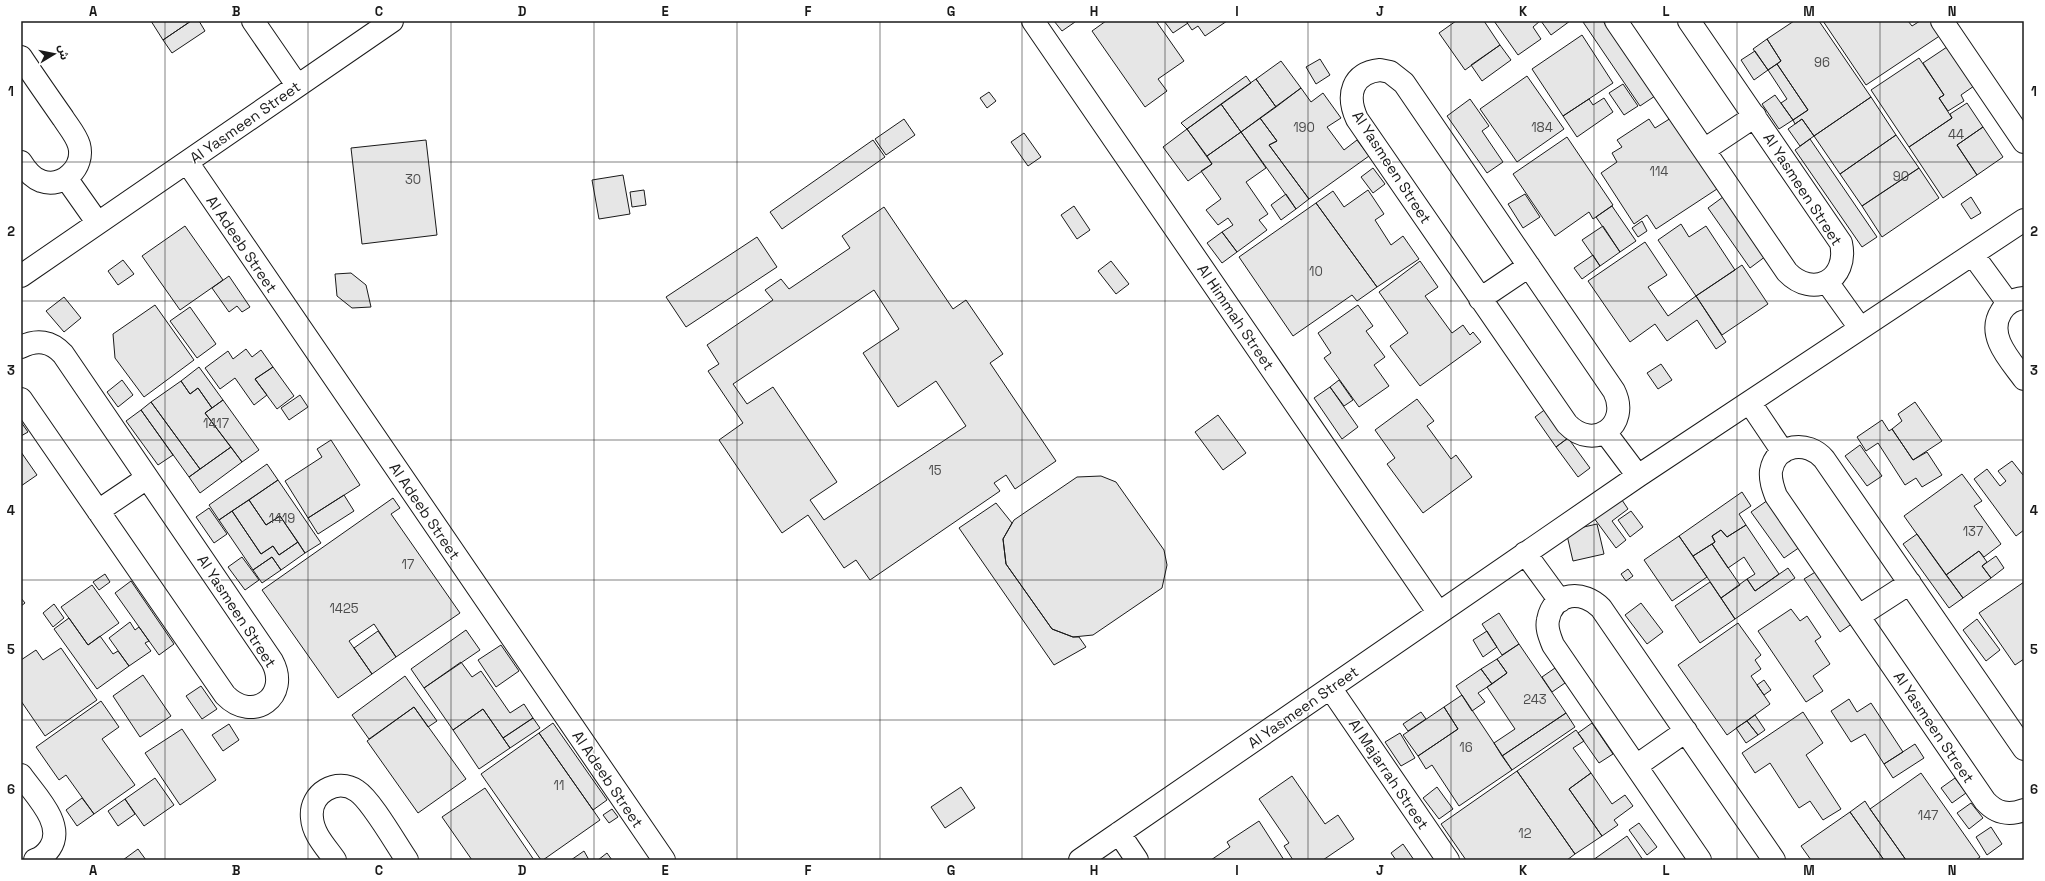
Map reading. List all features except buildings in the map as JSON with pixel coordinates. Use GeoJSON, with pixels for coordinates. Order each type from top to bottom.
{"type":"FeatureCollection","features":[{"type":"Feature","properties":{"kind":"street"},"geometry":{"type":"LineString","coordinates":[[253,21],[297,85]]}},
{"type":"Feature","properties":{"kind":"street","name":"Al Yasmeen Street"},"geometry":{"type":"LineString","coordinates":[[21,276],[97,222],[392,21]]}},
{"type":"Feature","properties":{"kind":"street","name":"Al Himmah Street"},"geometry":{"type":"LineString","coordinates":[[1033,21],[1438,612]]}},
{"type":"Feature","properties":{"kind":"street"},"geometry":{"type":"LineString","coordinates":[[1616,21],[1787,272],[1797,281],[1809,285],[1827,282],[1860,328]]}},
{"type":"Feature","properties":{"kind":"street","name":"Al Yasmeen Street"},"geometry":{"type":"LineString","coordinates":[[1689,21],[1841,244],[1842,261],[1836,273],[1827,282]]}},
{"type":"Feature","properties":{"kind":"street"},"geometry":{"type":"LineString","coordinates":[[1942,21],[2024,142]]}},
{"type":"Feature","properties":{"kind":"street"},"geometry":{"type":"LineString","coordinates":[[21,57],[78,143],[79,159],[76,167],[66,178],[56,182],[40,181],[33,176],[21,162]]}},
{"type":"Feature","properties":{"kind":"street","name":"Al Yasmeen Street"},"geometry":{"type":"LineString","coordinates":[[1371,71],[1390,72],[1404,83],[1529,266],[1617,398],[1618,414],[1615,422],[1605,432],[1596,436],[1588,436],[1573,430],[1567,424],[1356,119],[1351,104],[1351,96],[1353,88],[1363,75],[1371,71]]}},
{"type":"Feature","properties":{"kind":"street","name":"Al Yasmeen Street"},"geometry":{"type":"LineString","coordinates":[[1704,150],[1755,116]]}},
{"type":"Feature","properties":{"kind":"street","name":"Al Adeeb Street"},"geometry":{"type":"LineString","coordinates":[[186,162],[664,860]]}},
{"type":"Feature","properties":{"kind":"street"},"geometry":{"type":"LineString","coordinates":[[66,178],[97,222]]}},
{"type":"Feature","properties":{"kind":"street","name":"Al Yasmeen Street"},"geometry":{"type":"LineString","coordinates":[[1080,860],[1331,689],[1438,612],[1638,476],[2024,220]]}},
{"type":"Feature","properties":{"kind":"street"},"geometry":{"type":"LineString","coordinates":[[1973,255],[2016,301],[1998,316],[1996,332],[2002,347],[2024,379]]}},
{"type":"Feature","properties":{"kind":"street"},"geometry":{"type":"LineString","coordinates":[[1480,299],[1529,266]]}},
{"type":"Feature","properties":{"kind":"street","name":"Al Yasmeen Street"},"geometry":{"type":"LineString","coordinates":[[21,347],[39,341],[48,343],[56,348],[147,478],[276,668],[278,685],[269,700],[255,708],[242,707],[231,702],[225,695],[21,399]]}},
{"type":"Feature","properties":{"kind":"street"},"geometry":{"type":"LineString","coordinates":[[1750,403],[1783,452],[1791,448],[1801,446],[1818,452],[2024,749]]}},
{"type":"Feature","properties":{"kind":"street"},"geometry":{"type":"LineString","coordinates":[[1605,432],[1638,476]]}},
{"type":"Feature","properties":{"kind":"street","name":"Al Yasmeen Street"},"geometry":{"type":"LineString","coordinates":[[1783,452],[1773,464],[1771,472],[1771,480],[1776,496],[1985,800],[1991,807],[2003,813],[2016,813],[2024,810]]}},
{"type":"Feature","properties":{"kind":"street"},"geometry":{"type":"LineString","coordinates":[[98,511],[147,478]]}},
{"type":"Feature","properties":{"kind":"street"},"geometry":{"type":"LineString","coordinates":[[1525,553],[1560,601]]}},
{"type":"Feature","properties":{"kind":"street"},"geometry":{"type":"LineString","coordinates":[[1859,616],[1910,584]]}},
{"type":"Feature","properties":{"kind":"street"},"geometry":{"type":"LineString","coordinates":[[1700,860],[1553,645],[1548,629],[1548,621],[1554,606],[1560,601],[1568,597],[1577,596],[1586,597],[1598,605],[1774,860]]}},
{"type":"Feature","properties":{"kind":"street","name":"Al Majarrah Street"},"geometry":{"type":"LineString","coordinates":[[1331,689],[1448,860]]}},
{"type":"Feature","properties":{"kind":"street"},"geometry":{"type":"LineString","coordinates":[[1636,766],[1686,731]]}},
{"type":"Feature","properties":{"kind":"street"},"geometry":{"type":"LineString","coordinates":[[21,775],[49,815],[54,831],[51,847],[46,854],[35,860]]}},
{"type":"Feature","properties":{"kind":"street"},"geometry":{"type":"LineString","coordinates":[[335,860],[317,834],[312,819],[311,810],[314,803],[324,790],[332,786],[341,785],[350,787],[365,798],[407,860]]}},
{"type":"Feature","properties":{"kind":"street"},"geometry":{"type":"LineString","coordinates":[[1119,833],[1137,860]]}}]}
